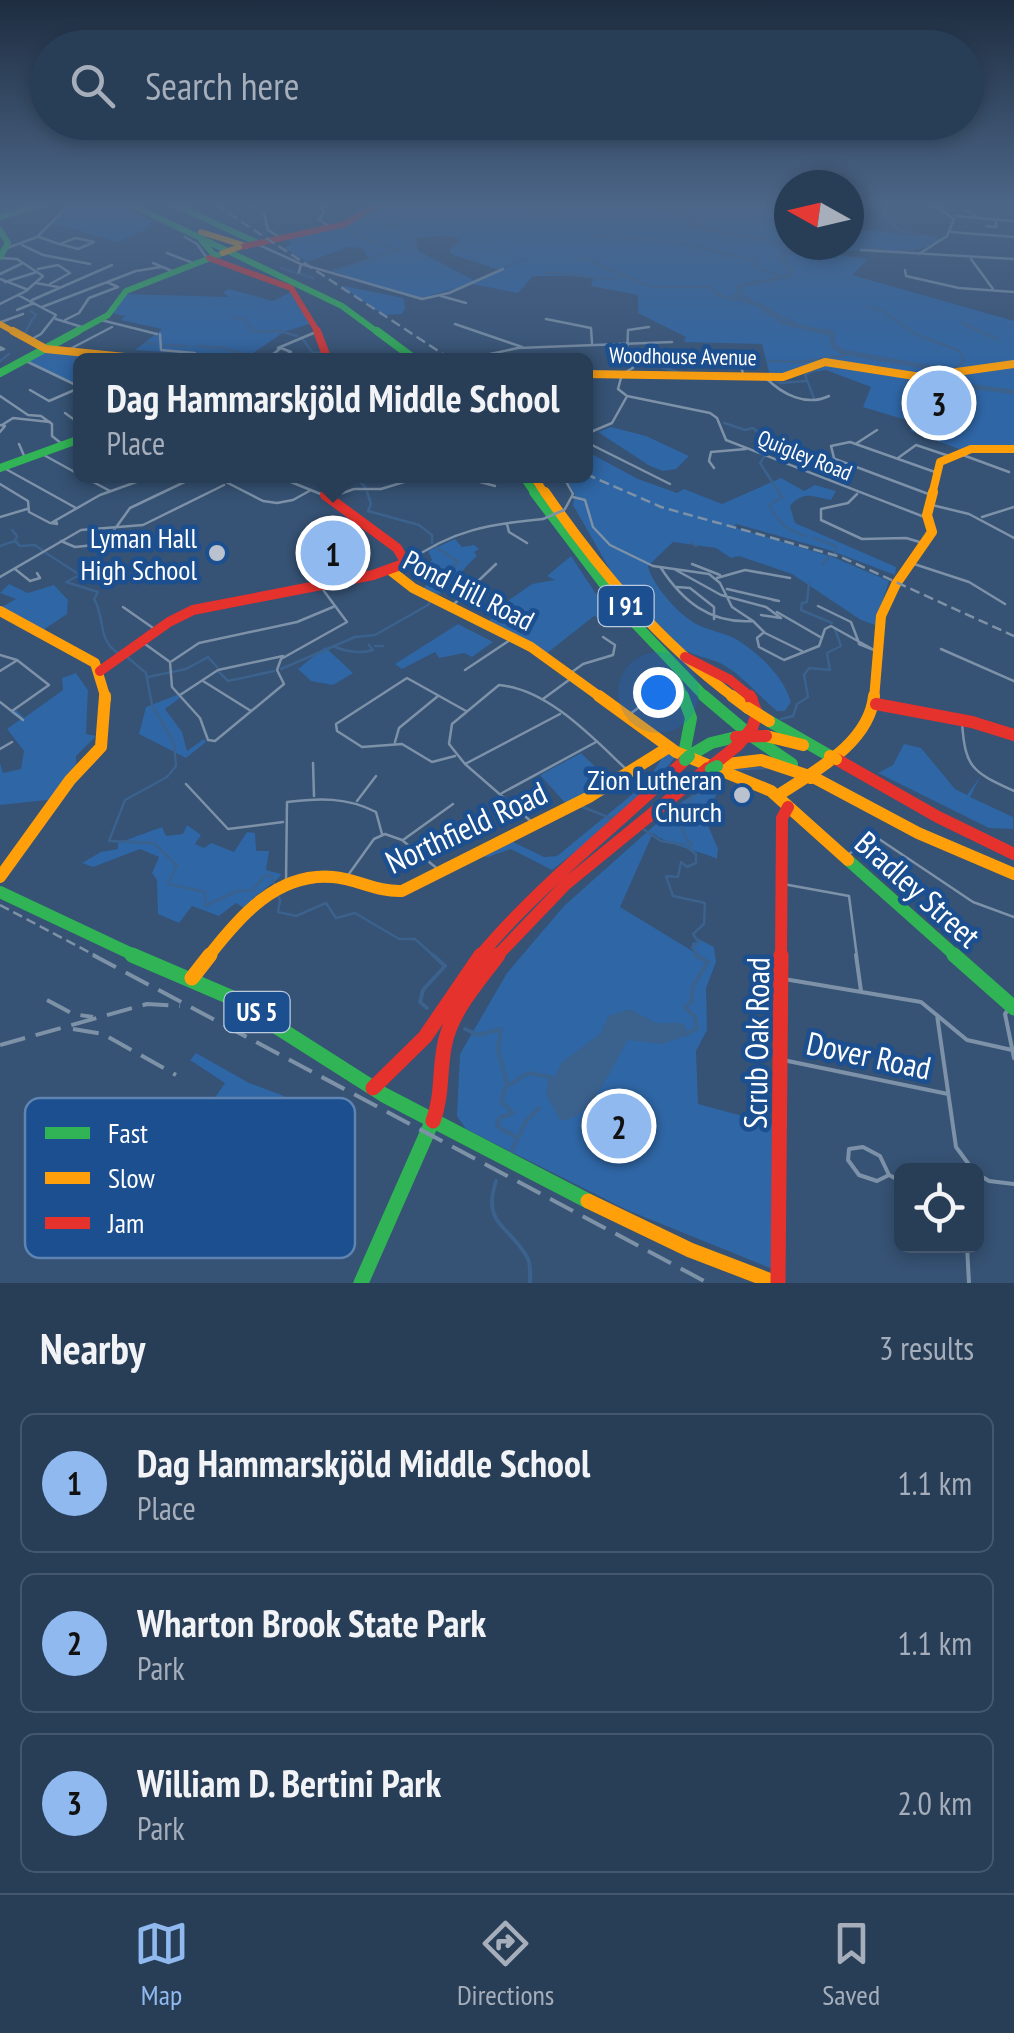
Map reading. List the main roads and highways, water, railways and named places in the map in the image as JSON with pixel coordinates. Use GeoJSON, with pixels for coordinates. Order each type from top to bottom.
{"type":"FeatureCollection","features":[{"type":"Feature","properties":{"kind":"main road"},"geometry":{"type":"LineString","coordinates":[[0,373],[100,320],[112,311],[120,294],[181,265]]}},
{"type":"Feature","properties":{"kind":"main road"},"geometry":{"type":"LineString","coordinates":[[230,265],[289,287],[318,332],[326,353]]}},
{"type":"Feature","properties":{"kind":"main road"},"geometry":{"type":"LineString","coordinates":[[255,265],[348,310],[406,353]]}},
{"type":"Feature","properties":{"kind":"main road"},"geometry":{"type":"LineString","coordinates":[[261,265],[351,305],[416,353]]}},
{"type":"Feature","properties":{"kind":"main road"},"geometry":{"type":"LineString","coordinates":[[2,327],[45,349],[75,353]]}},
{"type":"Feature","properties":{"kind":"main road","name":"Woodhouse Avenue"},"geometry":{"type":"LineString","coordinates":[[593,374],[790,376],[822,362],[911,377],[1014,364]]}},
{"type":"Feature","properties":{"kind":"main road"},"geometry":{"type":"LineString","coordinates":[[2,468],[73,443]]}},
{"type":"Feature","properties":{"kind":"main road"},"geometry":{"type":"LineString","coordinates":[[777,796],[859,738],[876,704],[874,650],[894,583],[932,530],[928,518],[940,462],[978,448],[1014,449]]}},
{"type":"Feature","properties":{"kind":"main road"},"geometry":{"type":"LineString","coordinates":[[325,483],[328,495],[397,548],[406,563],[390,570]]}},
{"type":"Feature","properties":{"kind":"main road","name":"I 91"},"geometry":{"type":"LineString","coordinates":[[528,483],[618,613],[671,671],[746,736],[812,777],[918,833],[1014,874]]}},
{"type":"Feature","properties":{"kind":"main road","name":"I 91"},"geometry":{"type":"LineString","coordinates":[[538,483],[610,586],[647,628],[691,668],[748,708],[831,757],[1014,854]]}},
{"type":"Feature","properties":{"kind":"main road","name":"Pond Hill Road"},"geometry":{"type":"LineString","coordinates":[[98,668],[121,657],[157,630],[201,608],[237,604],[390,570],[406,585],[514,637],[669,747],[760,784],[788,807]]}},
{"type":"Feature","properties":{"kind":"main road"},"geometry":{"type":"LineString","coordinates":[[0,611],[98,668],[107,708],[101,747],[70,780],[0,876]]}},
{"type":"Feature","properties":{"kind":"main road"},"geometry":{"type":"LineString","coordinates":[[361,1283],[444,1098],[444,1038],[503,948],[562,886],[751,735],[757,720],[753,701],[736,682],[685,657],[647,628]]}},
{"type":"Feature","properties":{"kind":"main road"},"geometry":{"type":"LineString","coordinates":[[671,671],[686,696],[691,715],[685,757]]}},
{"type":"Feature","properties":{"kind":"main road"},"geometry":{"type":"LineString","coordinates":[[876,704],[962,720],[1014,735]]}},
{"type":"Feature","properties":{"kind":"main road"},"geometry":{"type":"LineString","coordinates":[[373,1088],[425,1037],[471,968],[512,918],[558,873],[619,824],[685,757],[710,743],[766,736],[831,757]]}},
{"type":"Feature","properties":{"kind":"main road","name":"Northfield Road"},"geometry":{"type":"LineString","coordinates":[[192,978],[233,925],[286,882],[308,875],[345,879],[391,893],[410,888],[439,870],[536,825],[669,747]]}},
{"type":"Feature","properties":{"kind":"main road"},"geometry":{"type":"LineString","coordinates":[[711,768],[738,760],[764,760],[812,777]]}},
{"type":"Feature","properties":{"kind":"main road","name":"Bradley Street"},"geometry":{"type":"LineString","coordinates":[[788,807],[1013,1007]]}},
{"type":"Feature","properties":{"kind":"main road","name":"Scrub Oak Road"},"geometry":{"type":"LineString","coordinates":[[777,1283],[782,818],[788,807]]}},
{"type":"Feature","properties":{"kind":"main road","name":"US 5"},"geometry":{"type":"LineString","coordinates":[[0,892],[68,927],[192,978],[272,1022],[373,1088],[667,1240],[777,1283]]}},
{"type":"Feature","properties":{"kind":"waterway"},"geometry":{"type":"LineString","coordinates":[[334,271],[353,265]]}},
{"type":"Feature","properties":{"kind":"waterway"},"geometry":{"type":"LineString","coordinates":[[599,265],[653,287],[709,287],[718,292],[716,295],[738,300]]}},
{"type":"Feature","properties":{"kind":"waterway"},"geometry":{"type":"LineString","coordinates":[[756,265],[779,275],[775,277]]}},
{"type":"Feature","properties":{"kind":"waterway"},"geometry":{"type":"LineString","coordinates":[[787,265],[790,276],[739,286],[740,292],[734,296],[768,309],[781,322],[832,334]]}},
{"type":"Feature","properties":{"kind":"waterway"},"geometry":{"type":"LineString","coordinates":[[281,268],[313,278]]}},
{"type":"Feature","properties":{"kind":"waterway"},"geometry":{"type":"LineString","coordinates":[[544,272],[609,279],[623,275]]}},
{"type":"Feature","properties":{"kind":"waterway"},"geometry":{"type":"LineString","coordinates":[[740,292],[771,316]]}},
{"type":"Feature","properties":{"kind":"waterway"},"geometry":{"type":"LineString","coordinates":[[867,306],[882,311]]}},
{"type":"Feature","properties":{"kind":"waterway"},"geometry":{"type":"LineString","coordinates":[[24,335],[36,315],[31,311]]}},
{"type":"Feature","properties":{"kind":"waterway"},"geometry":{"type":"LineString","coordinates":[[772,312],[794,323]]}},
{"type":"Feature","properties":{"kind":"waterway"},"geometry":{"type":"LineString","coordinates":[[884,312],[917,335],[960,351],[964,361],[953,370]]}},
{"type":"Feature","properties":{"kind":"waterway"},"geometry":{"type":"LineString","coordinates":[[232,318],[243,319],[254,332],[280,331],[297,336]]}},
{"type":"Feature","properties":{"kind":"waterway"},"geometry":{"type":"LineString","coordinates":[[787,323],[800,326]]}},
{"type":"Feature","properties":{"kind":"waterway"},"geometry":{"type":"LineString","coordinates":[[962,323],[997,339]]}},
{"type":"Feature","properties":{"kind":"waterway"},"geometry":{"type":"LineString","coordinates":[[824,331],[832,333],[833,345],[842,352],[945,370],[960,385],[1014,392]]}},
{"type":"Feature","properties":{"kind":"waterway"},"geometry":{"type":"LineString","coordinates":[[301,337],[313,353],[323,352]]}},
{"type":"Feature","properties":{"kind":"waterway"},"geometry":{"type":"LineString","coordinates":[[146,343],[156,344]]}},
{"type":"Feature","properties":{"kind":"waterway"},"geometry":{"type":"LineString","coordinates":[[165,345],[188,346]]}},
{"type":"Feature","properties":{"kind":"waterway"},"geometry":{"type":"LineString","coordinates":[[196,346],[223,348]]}},
{"type":"Feature","properties":{"kind":"waterway"},"geometry":{"type":"LineString","coordinates":[[225,349],[240,353]]}},
{"type":"Feature","properties":{"kind":"waterway"},"geometry":{"type":"LineString","coordinates":[[0,361],[9,354]]}},
{"type":"Feature","properties":{"kind":"waterway"},"geometry":{"type":"LineString","coordinates":[[837,357],[850,354]]}},
{"type":"Feature","properties":{"kind":"waterway"},"geometry":{"type":"LineString","coordinates":[[798,362],[835,357]]}},
{"type":"Feature","properties":{"kind":"waterway"},"geometry":{"type":"LineString","coordinates":[[646,359],[647,363],[685,374]]}},
{"type":"Feature","properties":{"kind":"waterway"},"geometry":{"type":"LineString","coordinates":[[768,361],[796,362]]}},
{"type":"Feature","properties":{"kind":"waterway"},"geometry":{"type":"LineString","coordinates":[[814,398],[805,375],[828,363]]}},
{"type":"Feature","properties":{"kind":"waterway"},"geometry":{"type":"LineString","coordinates":[[921,375],[942,372]]}},
{"type":"Feature","properties":{"kind":"waterway"},"geometry":{"type":"LineString","coordinates":[[929,378],[960,385]]}},
{"type":"Feature","properties":{"kind":"waterway"},"geometry":{"type":"LineString","coordinates":[[772,379],[781,383],[806,381]]}},
{"type":"Feature","properties":{"kind":"waterway"},"geometry":{"type":"LineString","coordinates":[[724,423],[745,430],[753,428],[765,438],[763,453]]}},
{"type":"Feature","properties":{"kind":"waterway"},"geometry":{"type":"LineString","coordinates":[[764,457],[760,463],[782,497],[770,505],[776,517],[794,532],[806,536]]}},
{"type":"Feature","properties":{"kind":"waterway"},"geometry":{"type":"LineString","coordinates":[[361,483],[365,487]]}},
{"type":"Feature","properties":{"kind":"waterway"},"geometry":{"type":"LineString","coordinates":[[367,492],[371,504],[368,511],[419,525],[432,535],[432,543]]}},
{"type":"Feature","properties":{"kind":"waterway"},"geometry":{"type":"LineString","coordinates":[[12,530],[17,536],[15,541]]}},
{"type":"Feature","properties":{"kind":"waterway"},"geometry":{"type":"LineString","coordinates":[[814,538],[836,546],[835,553]]}},
{"type":"Feature","properties":{"kind":"waterway"},"geometry":{"type":"LineString","coordinates":[[0,546],[15,541]]}},
{"type":"Feature","properties":{"kind":"waterway"},"geometry":{"type":"LineString","coordinates":[[15,541],[20,546],[35,545],[42,550]]}},
{"type":"Feature","properties":{"kind":"waterway"},"geometry":{"type":"LineString","coordinates":[[692,543],[696,546]]}},
{"type":"Feature","properties":{"kind":"waterway"},"geometry":{"type":"LineString","coordinates":[[281,669],[355,637],[375,635],[428,605],[443,586],[449,589],[446,573],[458,562],[436,547]]}},
{"type":"Feature","properties":{"kind":"waterway"},"geometry":{"type":"LineString","coordinates":[[46,553],[80,575],[66,582],[98,592],[94,599],[104,635],[119,654]]}},
{"type":"Feature","properties":{"kind":"waterway"},"geometry":{"type":"LineString","coordinates":[[823,564],[830,556]]}},
{"type":"Feature","properties":{"kind":"waterway"},"geometry":{"type":"LineString","coordinates":[[809,583],[807,602],[802,603],[801,610],[832,623]]}},
{"type":"Feature","properties":{"kind":"waterway"},"geometry":{"type":"LineString","coordinates":[[781,719],[793,716],[797,704],[808,697],[804,675],[809,668],[830,670],[827,653],[841,646],[835,629]]}},
{"type":"Feature","properties":{"kind":"waterway"},"geometry":{"type":"LineString","coordinates":[[335,647],[364,652],[373,650],[369,645]]}},
{"type":"Feature","properties":{"kind":"waterway"},"geometry":{"type":"LineString","coordinates":[[375,646],[383,646]]}},
{"type":"Feature","properties":{"kind":"waterway"},"geometry":{"type":"LineString","coordinates":[[126,656],[146,673],[152,705],[174,743],[176,766],[167,777],[125,800],[109,841],[154,843],[177,866],[168,884],[205,892],[205,906],[237,891],[253,890],[264,876],[271,875],[280,901],[278,912],[296,916],[326,903],[336,918],[355,913],[399,939],[415,939],[435,957]]}},
{"type":"Feature","properties":{"kind":"waterway"},"geometry":{"type":"LineString","coordinates":[[148,677],[186,669],[208,657],[217,667]]}},
{"type":"Feature","properties":{"kind":"waterway"},"geometry":{"type":"LineString","coordinates":[[219,672],[228,681],[274,671]]}},
{"type":"Feature","properties":{"kind":"waterway"},"geometry":{"type":"LineString","coordinates":[[730,770],[766,768]]}},
{"type":"Feature","properties":{"kind":"waterway"},"geometry":{"type":"LineString","coordinates":[[699,957],[692,947],[699,943],[693,934],[704,924],[705,903],[673,896],[666,876],[678,877],[681,862],[687,867],[696,863],[696,854],[688,848],[692,844],[686,839],[678,816],[692,796],[703,792],[702,786],[720,775]]}},
{"type":"Feature","properties":{"kind":"waterway"},"geometry":{"type":"LineString","coordinates":[[580,806],[613,819]]}},
{"type":"Feature","properties":{"kind":"waterway"},"geometry":{"type":"LineString","coordinates":[[643,829],[661,841],[686,845]]}},
{"type":"Feature","properties":{"kind":"waterway"},"geometry":{"type":"LineString","coordinates":[[427,1008],[420,1002],[423,990],[445,966],[433,955]]}},
{"type":"Feature","properties":{"kind":"waterway"},"geometry":{"type":"LineString","coordinates":[[685,1035],[697,1028],[695,1017],[685,1007],[692,1001],[693,986],[708,962],[695,955]]}},
{"type":"Feature","properties":{"kind":"waterway"},"geometry":{"type":"LineString","coordinates":[[465,1029],[478,1035],[501,1029],[498,1050],[507,1083],[501,1101],[513,1113],[499,1118],[497,1126],[517,1138]]}},
{"type":"Feature","properties":{"kind":"waterway"},"geometry":{"type":"LineString","coordinates":[[509,1085],[528,1073],[550,1077]]}},
{"type":"Feature","properties":{"kind":"waterway"},"geometry":{"type":"LineString","coordinates":[[511,1152],[526,1121],[539,1108]]}},
{"type":"Feature","properties":{"kind":"waterway"},"geometry":{"type":"LineString","coordinates":[[496,1181],[492,1208],[500,1225],[528,1259],[530,1283]]}},
{"type":"Feature","properties":{"kind":"railway"},"geometry":{"type":"LineString","coordinates":[[307,265],[441,353]]}},
{"type":"Feature","properties":{"kind":"railway"},"geometry":{"type":"LineString","coordinates":[[593,477],[661,507],[841,557],[1014,636]]}},
{"type":"Feature","properties":{"kind":"railway"},"geometry":{"type":"LineString","coordinates":[[0,905],[98,957]]}},
{"type":"Feature","properties":{"kind":"railway"},"geometry":{"type":"LineString","coordinates":[[93,955],[708,1283]]}},
{"type":"Feature","properties":{"kind":"railway"},"geometry":{"type":"LineString","coordinates":[[47,1000],[73,1014],[93,1017]]}},
{"type":"Feature","properties":{"kind":"railway"},"geometry":{"type":"LineString","coordinates":[[0,1045],[147,1004],[180,1006]]}},
{"type":"Feature","properties":{"kind":"railway"},"geometry":{"type":"LineString","coordinates":[[73,1029],[103,1034],[176,1075]]}},
{"type":"Feature","properties":{"kind":"place","name":"William D. Bertini Park"},"geometry":{"type":"Point","coordinates":[939,403]}},
{"type":"Feature","properties":{"kind":"place","name":"Lyman Hall High School"},"geometry":{"type":"Point","coordinates":[217,553]}},
{"type":"Feature","properties":{"kind":"place","name":"Dag Hammarskjöld Middle School"},"geometry":{"type":"Point","coordinates":[333,553]}},
{"type":"Feature","properties":{"kind":"place","name":"Zion Lutheran Church"},"geometry":{"type":"Point","coordinates":[742,795]}},
{"type":"Feature","properties":{"kind":"place","name":"Wharton Brook State Park"},"geometry":{"type":"Point","coordinates":[619,1126]}}]}
